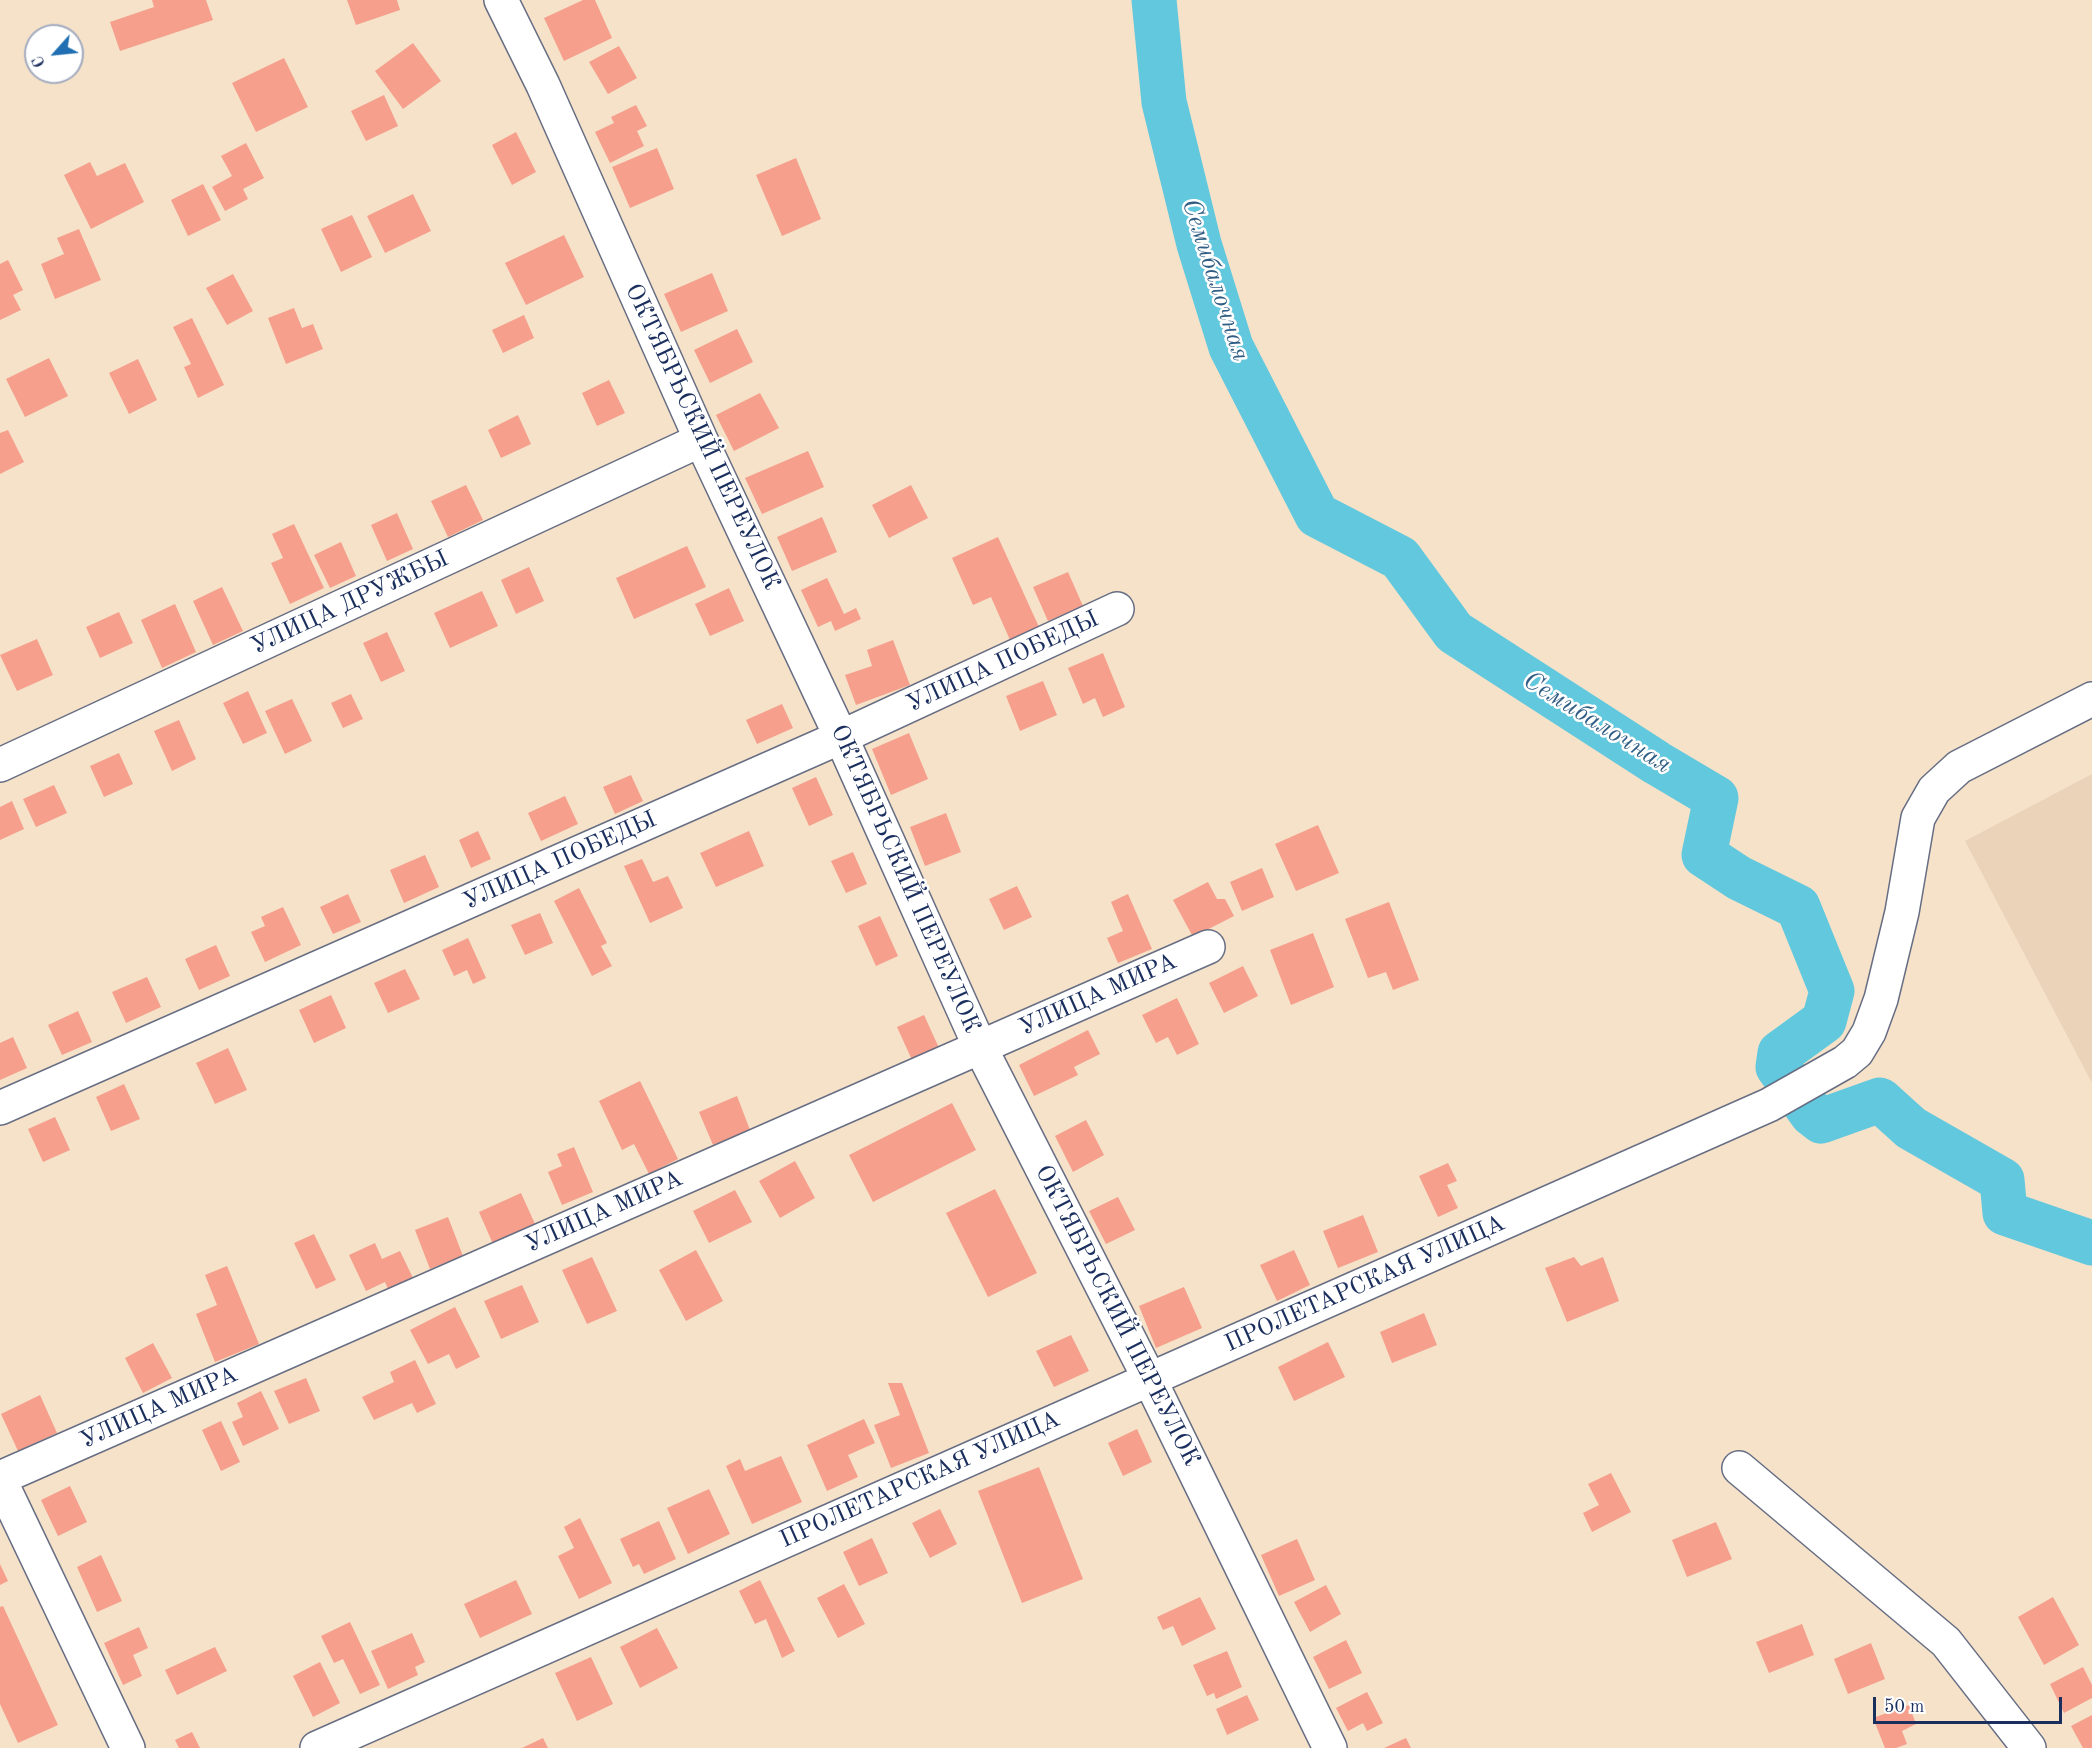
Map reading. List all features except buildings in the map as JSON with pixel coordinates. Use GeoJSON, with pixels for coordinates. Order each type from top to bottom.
{"type":"FeatureCollection","features":[{"type":"Feature","properties":{"kind":"street","name":"ОКТЯБРЬСКИЙ ПЕРЕУЛОК"},"geometry":{"type":"LineString","coordinates":[[501,0],[543,85],[700,440],[841,737],[980,1047],[1149,1378],[1319,1745]]}},
{"type":"Feature","properties":{"kind":"street","name":"УЛИЦА ДРУЖБЫ"},"geometry":{"type":"LineString","coordinates":[[0,765],[700,440]]}},
{"type":"Feature","properties":{"kind":"street","name":"УЛИЦА ПОБЕДЫ"},"geometry":{"type":"LineString","coordinates":[[0,1108],[841,737],[1117,609]]}},
{"type":"Feature","properties":{"kind":"street","name":"ПРОЛЕТАРСКАЯ УЛИЦА"},"geometry":{"type":"LineString","coordinates":[[316,1748],[1769,1105],[1845,1062],[1857,1052],[1869,1032],[1881,999],[1902,912],[1918,818],[1934,790],[1959,767],[2092,699]]}},
{"type":"Feature","properties":{"kind":"street","name":"УЛИЦА МИРА"},"geometry":{"type":"LineString","coordinates":[[0,1479],[1208,947]]}},
{"type":"Feature","properties":{"kind":"street"},"geometry":{"type":"LineString","coordinates":[[1739,1468],[1946,1642],[2029,1748]]}},
{"type":"Feature","properties":{"kind":"street"},"geometry":{"type":"LineString","coordinates":[[0,1479],[128,1748]]}},
{"type":"Feature","properties":{"kind":"shaded area"},"geometry":{"type":"Polygon","coordinates":[[[2092,774],[2092,1083],[1965,841],[2092,774]]]}},
{"type":"Feature","properties":{"kind":"waterway","name":"Семибалочная"},"geometry":{"type":"LineString","coordinates":[[1154,0],[1164,102],[1199,244],[1231,347],[1317,515],[1400,558],[1454,632],[1657,763],[1716,798],[1704,855],[1739,878],[1798,907],[1832,991],[1824,1021],[1780,1053],[1778,1067],[1812,1114],[1821,1121],[1880,1100],[1911,1128],[2002,1180],[2005,1213],[2092,1243]]}}]}
